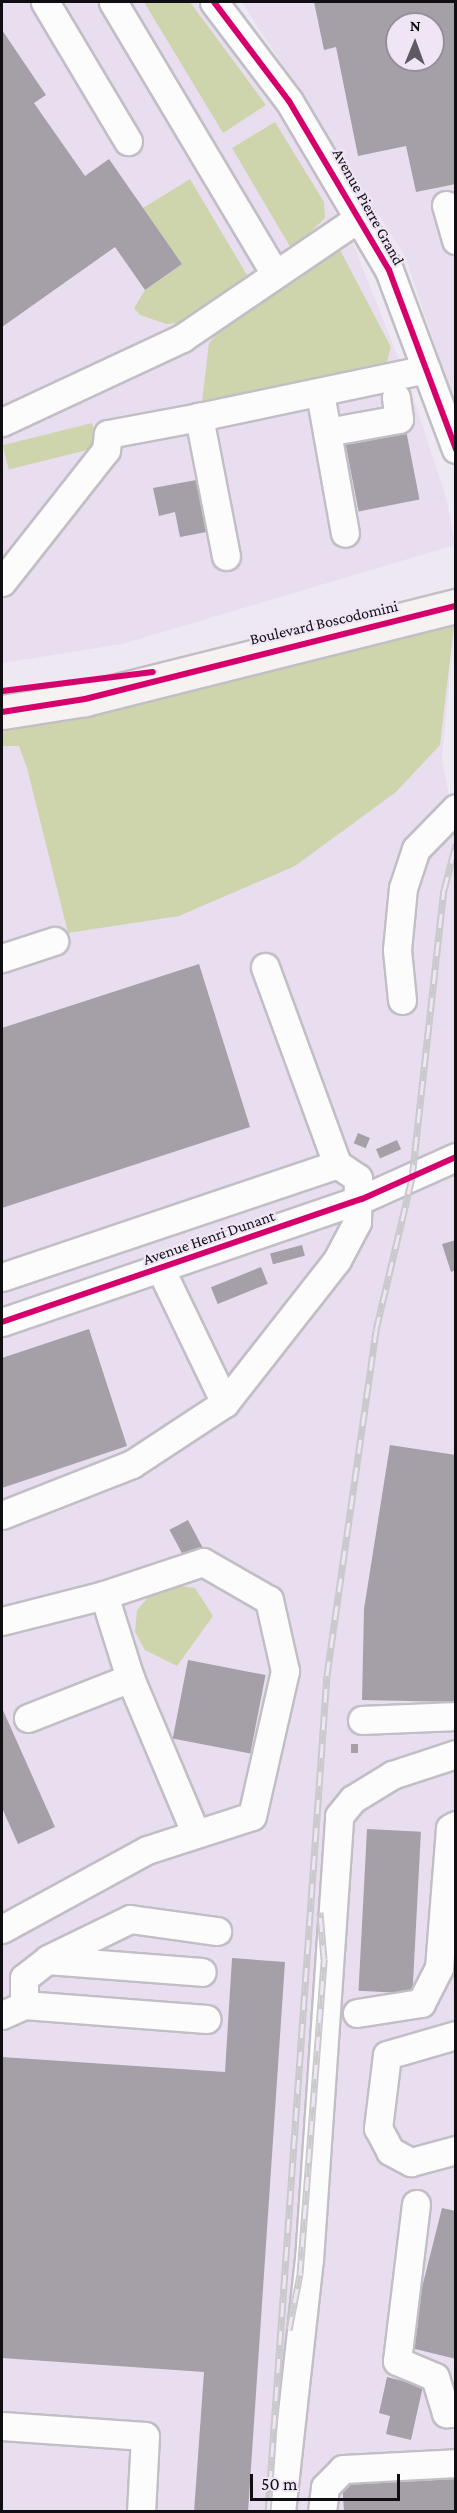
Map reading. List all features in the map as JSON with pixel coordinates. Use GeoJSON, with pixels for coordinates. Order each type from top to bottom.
{"type":"FeatureCollection","features":[{"type":"Feature","properties":{"kind":"main road","name":"Boulevard Boscodomini"},"geometry":{"type":"LineString","coordinates":[[2,712],[85,699],[198,667],[442,609]]}},
{"type":"Feature","properties":{"kind":"main road","name":"Boulevard Boscodomini"},"geometry":{"type":"LineString","coordinates":[[2,691],[198,667]]}},
{"type":"Feature","properties":{"kind":"street"},"geometry":{"type":"LineString","coordinates":[[45,2],[128,141]]}},
{"type":"Feature","properties":{"kind":"street"},"geometry":{"type":"LineString","coordinates":[[113,2],[274,272]]}},
{"type":"Feature","properties":{"kind":"street","name":"Avenue Pierre Grand"},"geometry":{"type":"LineString","coordinates":[[214,2],[289,101],[389,270],[456,449]]}},
{"type":"Feature","properties":{"kind":"street"},"geometry":{"type":"LineString","coordinates":[[446,205],[456,241]]}},
{"type":"Feature","properties":{"kind":"street"},"geometry":{"type":"LineString","coordinates":[[2,422],[182,338],[274,272],[360,218]]}},
{"type":"Feature","properties":{"kind":"street"},"geometry":{"type":"LineString","coordinates":[[2,582],[106,450],[108,434],[320,393],[426,369]]}},
{"type":"Feature","properties":{"kind":"street"},"geometry":{"type":"LineString","coordinates":[[320,393],[345,533]]}},
{"type":"Feature","properties":{"kind":"street"},"geometry":{"type":"LineString","coordinates":[[327,432],[399,419],[396,397]]}},
{"type":"Feature","properties":{"kind":"street"},"geometry":{"type":"LineString","coordinates":[[200,417],[226,555]]}},
{"type":"Feature","properties":{"kind":"street"},"geometry":{"type":"LineString","coordinates":[[402,1000],[397,950],[403,888],[416,849],[456,808]]}},
{"type":"Feature","properties":{"kind":"street"},"geometry":{"type":"LineString","coordinates":[[2,958],[54,941]]}},
{"type":"Feature","properties":{"kind":"street"},"geometry":{"type":"LineString","coordinates":[[2,1515],[132,1464],[225,1403],[337,1260],[357,1222],[362,1199],[358,1178],[337,1164],[266,968]]}},
{"type":"Feature","properties":{"kind":"street","name":"Avenue Henri Dunant"},"geometry":{"type":"LineString","coordinates":[[2,1322],[161,1270],[362,1199],[456,1157]]}},
{"type":"Feature","properties":{"kind":"street"},"geometry":{"type":"LineString","coordinates":[[2,1277],[337,1164]]}},
{"type":"Feature","properties":{"kind":"street"},"geometry":{"type":"LineString","coordinates":[[161,1270],[225,1403]]}},
{"type":"Feature","properties":{"kind":"street"},"geometry":{"type":"LineString","coordinates":[[2,1621],[104,1595],[203,1562],[269,1600],[285,1671],[252,1816],[147,1850],[2,1929]]}},
{"type":"Feature","properties":{"kind":"street"},"geometry":{"type":"LineString","coordinates":[[104,1595],[130,1678],[196,1834]]}},
{"type":"Feature","properties":{"kind":"street"},"geometry":{"type":"LineString","coordinates":[[28,1718],[130,1678]]}},
{"type":"Feature","properties":{"kind":"street"},"geometry":{"type":"LineString","coordinates":[[362,1720],[456,1716]]}},
{"type":"Feature","properties":{"kind":"street"},"geometry":{"type":"LineString","coordinates":[[281,2511],[309,2260],[339,1816],[353,1799],[392,1775],[456,1754]]}},
{"type":"Feature","properties":{"kind":"street"},"geometry":{"type":"LineString","coordinates":[[357,2013],[421,2003],[439,1968],[450,1828],[456,1825]]}},
{"type":"Feature","properties":{"kind":"street"},"geometry":{"type":"LineString","coordinates":[[206,2019],[13,2010],[24,1978],[47,1960],[130,1919],[217,1931]]}},
{"type":"Feature","properties":{"kind":"street"},"geometry":{"type":"LineString","coordinates":[[47,1960],[202,1972]]}},
{"type":"Feature","properties":{"kind":"street"},"geometry":{"type":"LineString","coordinates":[[456,2035],[387,2055],[378,2128],[390,2151],[411,2162],[456,2150]]}},
{"type":"Feature","properties":{"kind":"street"},"geometry":{"type":"LineString","coordinates":[[416,2204],[397,2361],[435,2377],[446,2413],[456,2413]]}},
{"type":"Feature","properties":{"kind":"street"},"geometry":{"type":"LineString","coordinates":[[2,2426],[144,2436],[141,2511]]}},
{"type":"Feature","properties":{"kind":"street"},"geometry":{"type":"LineString","coordinates":[[322,2511],[325,2487],[343,2469],[456,2463]]}},
{"type":"Feature","properties":{"kind":"shaded area"},"geometry":{"type":"Polygon","coordinates":[[[2,2],[196,2],[275,105],[355,248],[410,388],[446,497],[455,545],[122,644],[2,663],[2,2]]]}},
{"type":"Feature","properties":{"kind":"shaded area"},"geometry":{"type":"Polygon","coordinates":[[[242,2],[455,2],[455,406],[405,256],[242,2]]]}},
{"type":"Feature","properties":{"kind":"shaded area"},"geometry":{"type":"Polygon","coordinates":[[[455,624],[442,758],[456,834],[455,2511],[2,2511],[2,729],[455,624]]]}},
{"type":"Feature","properties":{"kind":"green space"},"geometry":{"type":"Polygon","coordinates":[[[144,2],[190,2],[266,105],[223,133],[144,2]]]}},
{"type":"Feature","properties":{"kind":"green space"},"geometry":{"type":"Polygon","coordinates":[[[275,122],[324,202],[325,218],[292,250],[232,148],[275,122]]]}},
{"type":"Feature","properties":{"kind":"green space"},"geometry":{"type":"Polygon","coordinates":[[[190,179],[247,275],[183,323],[166,324],[140,315],[134,308],[145,290],[182,264],[143,208],[190,179]]]}},
{"type":"Feature","properties":{"kind":"green space"},"geometry":{"type":"Polygon","coordinates":[[[339,248],[391,347],[386,365],[202,402],[209,343],[229,320],[339,248]]]}},
{"type":"Feature","properties":{"kind":"green space"},"geometry":{"type":"Polygon","coordinates":[[[92,423],[98,447],[9,470],[3,445],[92,423]]]}},
{"type":"Feature","properties":{"kind":"green space"},"geometry":{"type":"Polygon","coordinates":[[[454,625],[440,745],[396,792],[295,866],[179,916],[68,933],[27,768],[19,746],[2,746],[2,732],[454,625]]]}},
{"type":"Feature","properties":{"kind":"green space"},"geometry":{"type":"Polygon","coordinates":[[[175,1585],[195,1588],[213,1616],[177,1666],[145,1650],[135,1632],[137,1610],[153,1592],[175,1585]]]}},
{"type":"Feature","properties":{"kind":"building"},"geometry":{"type":"Polygon","coordinates":[[[314,2],[456,2],[456,184],[416,192],[406,146],[358,156],[336,47],[324,50],[314,2]]]}},
{"type":"Feature","properties":{"kind":"building"},"geometry":{"type":"Polygon","coordinates":[[[2,30],[46,95],[34,103],[85,176],[109,159],[182,264],[145,290],[115,247],[2,327],[2,30]]]}},
{"type":"Feature","properties":{"kind":"building"},"geometry":{"type":"Polygon","coordinates":[[[405,425],[420,500],[359,511],[344,437],[405,425]]]}},
{"type":"Feature","properties":{"kind":"building"},"geometry":{"type":"Polygon","coordinates":[[[207,478],[217,530],[180,537],[175,512],[159,516],[153,488],[207,478]]]}},
{"type":"Feature","properties":{"kind":"building"},"geometry":{"type":"Polygon","coordinates":[[[199,964],[250,1127],[2,1208],[2,1028],[199,964]]]}},
{"type":"Feature","properties":{"kind":"building"},"geometry":{"type":"Polygon","coordinates":[[[358,1133],[370,1138],[366,1148],[354,1143],[358,1133]]]}},
{"type":"Feature","properties":{"kind":"building"},"geometry":{"type":"Polygon","coordinates":[[[397,1140],[401,1149],[380,1158],[376,1149],[397,1140]]]}},
{"type":"Feature","properties":{"kind":"building"},"geometry":{"type":"Polygon","coordinates":[[[456,1240],[456,1270],[451,1272],[442,1244],[456,1240]]]}},
{"type":"Feature","properties":{"kind":"building"},"geometry":{"type":"Polygon","coordinates":[[[302,1245],[305,1256],[273,1264],[270,1254],[302,1245]]]}},
{"type":"Feature","properties":{"kind":"building"},"geometry":{"type":"Polygon","coordinates":[[[261,1267],[268,1284],[218,1304],[211,1287],[261,1267]]]}},
{"type":"Feature","properties":{"kind":"building"},"geometry":{"type":"Polygon","coordinates":[[[89,1329],[127,1446],[2,1488],[2,1358],[89,1329]]]}},
{"type":"Feature","properties":{"kind":"building"},"geometry":{"type":"Polygon","coordinates":[[[390,1445],[456,1455],[456,1702],[362,1700],[364,1609],[390,1445]]]}},
{"type":"Feature","properties":{"kind":"building"},"geometry":{"type":"Polygon","coordinates":[[[188,1520],[203,1548],[184,1558],[169,1530],[188,1520]]]}},
{"type":"Feature","properties":{"kind":"building"},"geometry":{"type":"Polygon","coordinates":[[[188,1660],[266,1675],[250,1754],[173,1739],[188,1660]]]}},
{"type":"Feature","properties":{"kind":"building"},"geometry":{"type":"Polygon","coordinates":[[[2,1708],[55,1827],[18,1844],[2,1808],[2,1708]]]}},
{"type":"Feature","properties":{"kind":"building"},"geometry":{"type":"Polygon","coordinates":[[[351,1744],[358,1744],[358,1753],[351,1753],[351,1744]]]}},
{"type":"Feature","properties":{"kind":"building"},"geometry":{"type":"Polygon","coordinates":[[[367,1829],[421,1832],[412,1994],[359,1991],[367,1829]]]}},
{"type":"Feature","properties":{"kind":"building"},"geometry":{"type":"Polygon","coordinates":[[[232,1958],[285,1962],[248,2512],[194,2512],[204,2372],[2,2358],[2,2057],[225,2072],[232,1958]]]}},
{"type":"Feature","properties":{"kind":"building"},"geometry":{"type":"Polygon","coordinates":[[[442,2208],[456,2211],[456,2359],[407,2347],[442,2208]]]}},
{"type":"Feature","properties":{"kind":"building"},"geometry":{"type":"Polygon","coordinates":[[[387,2377],[423,2386],[411,2440],[386,2434],[390,2416],[379,2413],[387,2377]]]}},
{"type":"Feature","properties":{"kind":"building"},"geometry":{"type":"Polygon","coordinates":[[[456,2473],[456,2512],[344,2512],[342,2480],[456,2473]]]}},
{"type":"Feature","properties":{"kind":"railway"},"geometry":{"type":"LineString","coordinates":[[268,2512],[327,1675],[376,1330],[412,1178],[444,890],[456,844]]}},
{"type":"Feature","properties":{"kind":"railway"},"geometry":{"type":"LineString","coordinates":[[289,2330],[300,2274],[324,1959],[320,1912]]}},
{"type":"Feature","properties":{"kind":"cycle path"},"geometry":{"type":"LineString","coordinates":[[214,2],[289,101],[389,270],[456,449]]}},
{"type":"Feature","properties":{"kind":"cycle path"},"geometry":{"type":"LineString","coordinates":[[2,712],[85,699],[456,606]]}},
{"type":"Feature","properties":{"kind":"cycle path"},"geometry":{"type":"LineString","coordinates":[[2,691],[153,672]]}},
{"type":"Feature","properties":{"kind":"cycle path"},"geometry":{"type":"LineString","coordinates":[[2,1322],[362,1199],[456,1157]]}}]}
